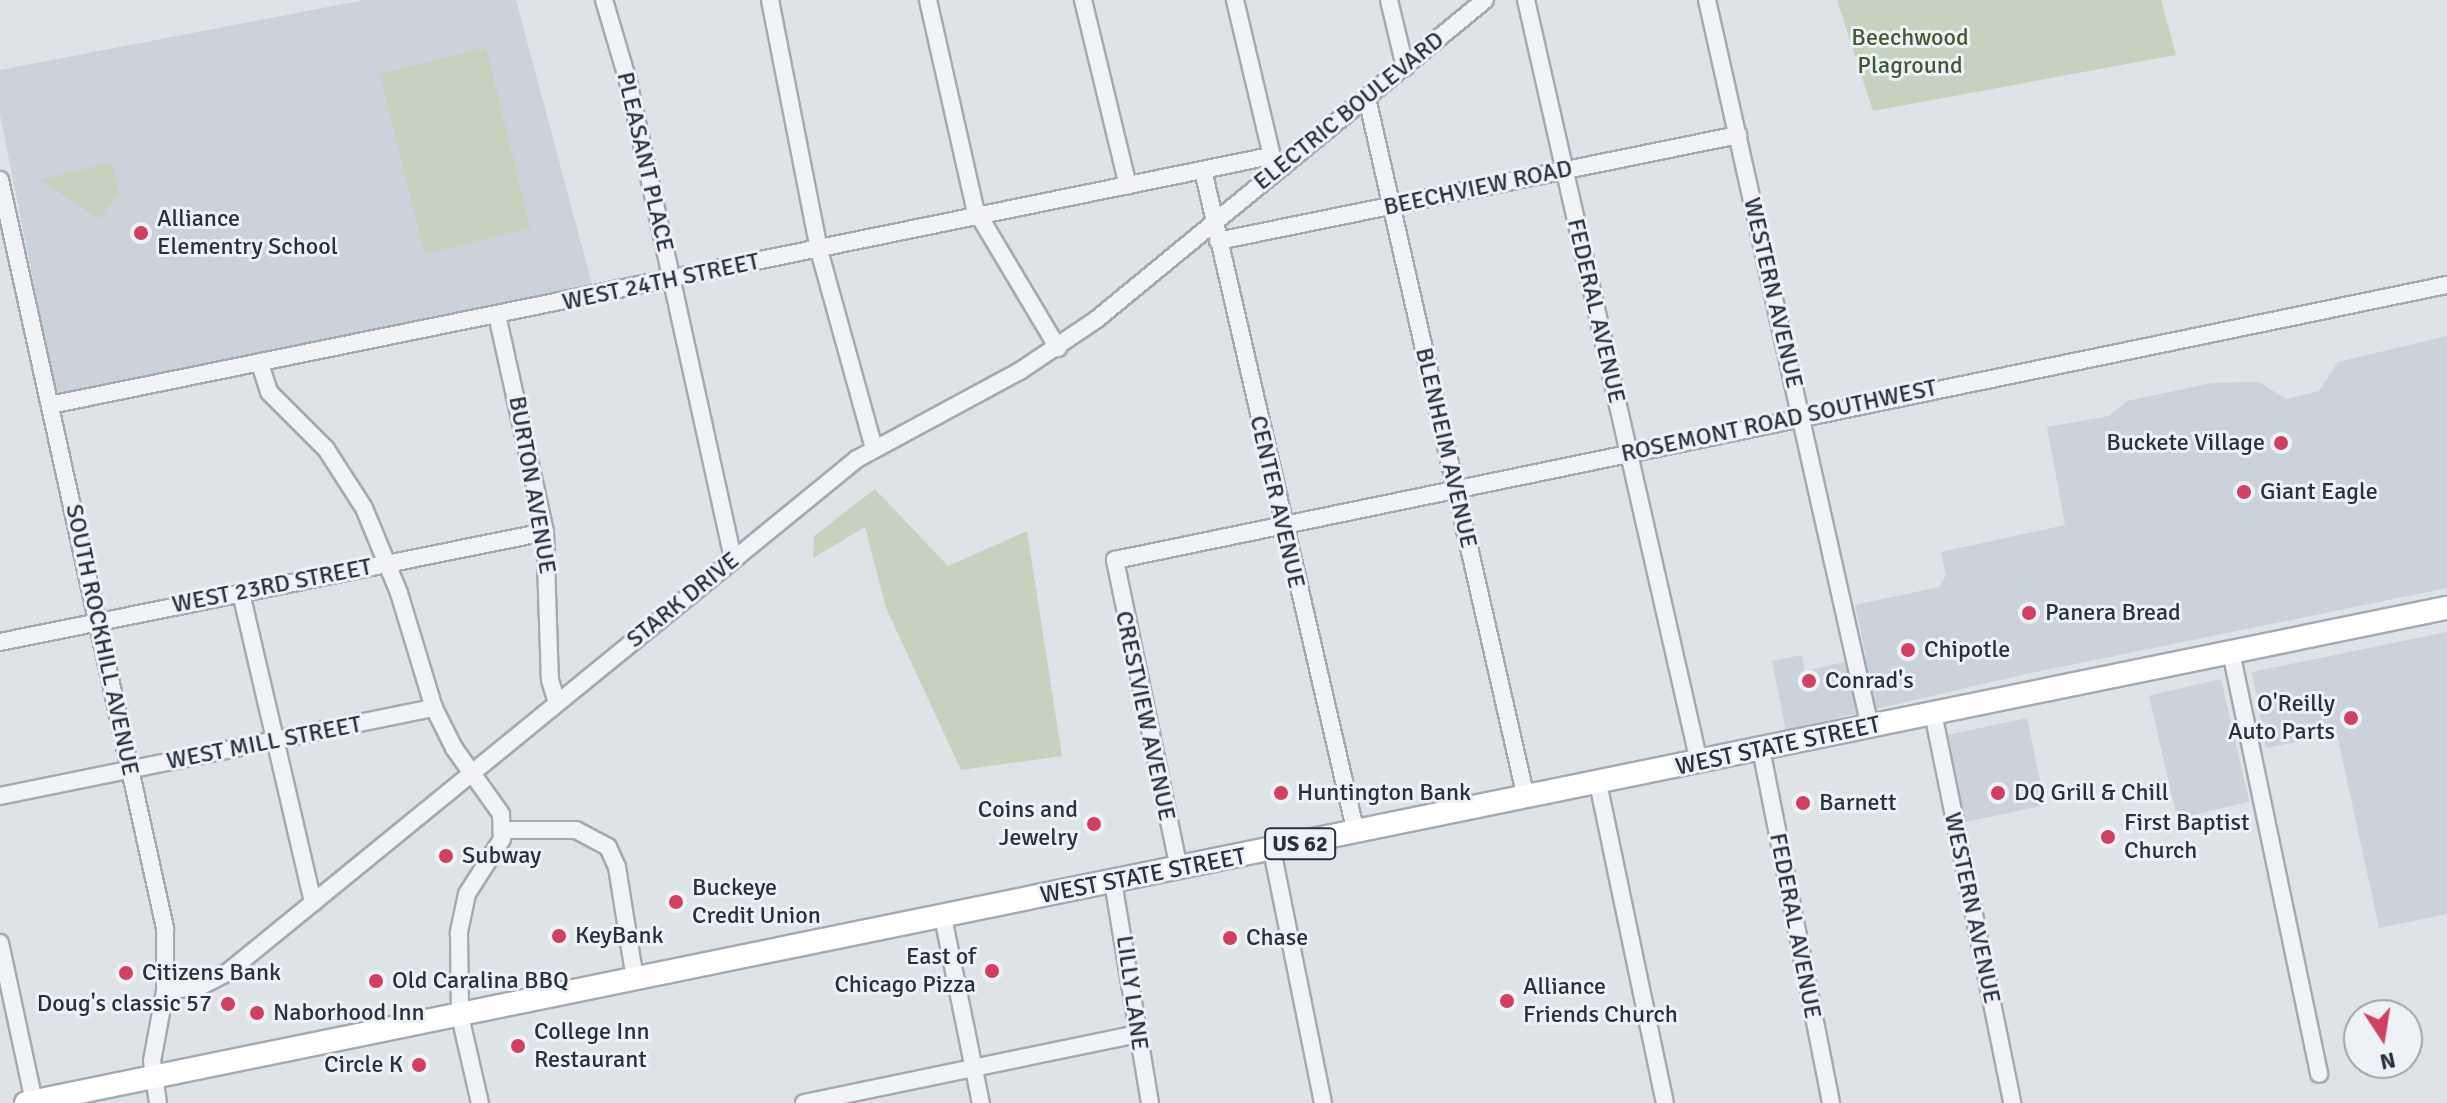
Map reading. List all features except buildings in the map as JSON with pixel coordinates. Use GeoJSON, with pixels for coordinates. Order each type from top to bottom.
{"type":"FeatureCollection","features":[{"type":"Feature","properties":{"kind":"highway","name":"WEST STATE STREET"},"geometry":{"type":"LineString","coordinates":[[30,1102],[2447,608]]}},
{"type":"Feature","properties":{"kind":"street","name":"PLEASANT PLACE"},"geometry":{"type":"LineString","coordinates":[[604,0],[628,81],[733,559]]}},
{"type":"Feature","properties":{"kind":"street"},"geometry":{"type":"LineString","coordinates":[[770,0],[791,85],[819,250],[874,448]]}},
{"type":"Feature","properties":{"kind":"street"},"geometry":{"type":"LineString","coordinates":[[928,0],[978,218],[1058,348]]}},
{"type":"Feature","properties":{"kind":"street"},"geometry":{"type":"LineString","coordinates":[[1083,0],[1128,186]]}},
{"type":"Feature","properties":{"kind":"street"},"geometry":{"type":"LineString","coordinates":[[1235,0],[1274,163]]}},
{"type":"Feature","properties":{"kind":"street"},"geometry":{"type":"LineString","coordinates":[[1389,0],[1405,67]]}},
{"type":"Feature","properties":{"kind":"street","name":"ELECTRIC BOULEVARD"},"geometry":{"type":"LineString","coordinates":[[1214,223],[1274,163],[1367,98],[1485,0]]}},
{"type":"Feature","properties":{"kind":"street","name":"FEDERAL AVENUE"},"geometry":{"type":"LineString","coordinates":[[1526,0],[1699,762]]}},
{"type":"Feature","properties":{"kind":"street","name":"WESTERN AVENUE"},"geometry":{"type":"LineString","coordinates":[[1707,0],[1870,727]]}},
{"type":"Feature","properties":{"kind":"street","name":"BLENHEIM AVENUE"},"geometry":{"type":"LineString","coordinates":[[1367,98],[1526,798]]}},
{"type":"Feature","properties":{"kind":"street","name":"BEECHVIEW ROAD"},"geometry":{"type":"LineString","coordinates":[[1218,241],[1738,135]]}},
{"type":"Feature","properties":{"kind":"street","name":"WEST 24TH STREET"},"geometry":{"type":"LineString","coordinates":[[50,405],[1203,170],[1274,163]]}},
{"type":"Feature","properties":{"kind":"street","name":"CENTER AVENUE"},"geometry":{"type":"LineString","coordinates":[[1203,170],[1282,525],[1356,833]]}},
{"type":"Feature","properties":{"kind":"street","name":"SOUTH ROCKHILL AVENUE"},"geometry":{"type":"LineString","coordinates":[[0,180],[165,928],[165,991],[152,1054],[158,1103]]}},
{"type":"Feature","properties":{"kind":"street","name":"STARK DRIVE"},"geometry":{"type":"LineString","coordinates":[[165,991],[215,980],[874,448],[1058,348],[1214,223]]}},
{"type":"Feature","properties":{"kind":"street"},"geometry":{"type":"LineString","coordinates":[[0,255],[18,258]]}},
{"type":"Feature","properties":{"kind":"street","name":"ROSEMONT ROAD SOUTHWEST"},"geometry":{"type":"LineString","coordinates":[[1113,562],[2447,285]]}},
{"type":"Feature","properties":{"kind":"street","name":"BURTON AVENUE"},"geometry":{"type":"LineString","coordinates":[[497,315],[545,532],[550,680],[557,703]]}},
{"type":"Feature","properties":{"kind":"street"},"geometry":{"type":"LineString","coordinates":[[260,364],[269,392],[320,443],[353,490],[389,563],[434,708],[471,773],[498,806],[503,830],[462,909],[460,1016],[480,1103]]}},
{"type":"Feature","properties":{"kind":"street","name":"WEST 23RD STREET"},"geometry":{"type":"LineString","coordinates":[[0,642],[545,532]]}},
{"type":"Feature","properties":{"kind":"street","name":"CRESTVIEW AVENUE"},"geometry":{"type":"LineString","coordinates":[[1113,562],[1179,869]]}},
{"type":"Feature","properties":{"kind":"street"},"geometry":{"type":"LineString","coordinates":[[241,593],[313,903]]}},
{"type":"Feature","properties":{"kind":"street"},"geometry":{"type":"LineString","coordinates":[[2231,652],[2319,1074]]}},
{"type":"Feature","properties":{"kind":"street","name":"WEST MILL STREET"},"geometry":{"type":"LineString","coordinates":[[0,796],[434,708]]}},
{"type":"Feature","properties":{"kind":"street","name":"WESTERN AVENUE"},"geometry":{"type":"LineString","coordinates":[[1933,713],[2012,1103]]}},
{"type":"Feature","properties":{"kind":"street","name":"FEDERAL AVENUE"},"geometry":{"type":"LineString","coordinates":[[1761,749],[1831,1103]]}},
{"type":"Feature","properties":{"kind":"street"},"geometry":{"type":"LineString","coordinates":[[1598,783],[1665,1103]]}},
{"type":"Feature","properties":{"kind":"street"},"geometry":{"type":"LineString","coordinates":[[503,830],[576,830],[608,847],[617,867],[635,979]]}},
{"type":"Feature","properties":{"kind":"street"},"geometry":{"type":"LineString","coordinates":[[1272,850],[1323,1103]]}},
{"type":"Feature","properties":{"kind":"street","name":"LILLY LANE"},"geometry":{"type":"LineString","coordinates":[[1113,882],[1138,1009],[1137,1034],[1150,1103]]}},
{"type":"Feature","properties":{"kind":"street"},"geometry":{"type":"LineString","coordinates":[[943,917],[981,1103]]}},
{"type":"Feature","properties":{"kind":"street"},"geometry":{"type":"LineString","coordinates":[[1,949],[30,1102]]}},
{"type":"Feature","properties":{"kind":"street"},"geometry":{"type":"LineString","coordinates":[[804,1103],[1137,1034]]}},
{"type":"Feature","properties":{"kind":"shaded area"},"geometry":{"type":"Polygon","coordinates":[[[364,0],[516,0],[593,288],[56,394],[0,115],[0,70],[364,0]]]}},
{"type":"Feature","properties":{"kind":"shaded area"},"geometry":{"type":"Polygon","coordinates":[[[2447,336],[2447,588],[2026,674],[1786,730],[1772,661],[1802,655],[1805,671],[1866,657],[1855,605],[1939,587],[1946,575],[1941,552],[2065,525],[2047,427],[2109,416],[2127,401],[2212,383],[2259,382],[2286,399],[2319,391],[2338,362],[2447,336]]]}},
{"type":"Feature","properties":{"kind":"shaded area"},"geometry":{"type":"Polygon","coordinates":[[[2447,632],[2447,914],[2379,928],[2337,734],[2266,748],[2252,672],[2447,632]]]}},
{"type":"Feature","properties":{"kind":"shaded area"},"geometry":{"type":"Polygon","coordinates":[[[2221,679],[2249,802],[2177,818],[2149,696],[2221,679]]]}},
{"type":"Feature","properties":{"kind":"shaded area"},"geometry":{"type":"Polygon","coordinates":[[[2027,718],[2046,805],[1965,822],[1947,735],[2027,718]]]}},
{"type":"Feature","properties":{"kind":"green space","name":"Beechwood Plaground"},"geometry":{"type":"Polygon","coordinates":[[[1837,0],[2161,0],[2176,55],[1873,111],[1837,0]]]}},
{"type":"Feature","properties":{"kind":"green space"},"geometry":{"type":"Polygon","coordinates":[[[486,48],[531,228],[425,254],[380,74],[486,48]]]}},
{"type":"Feature","properties":{"kind":"green space"},"geometry":{"type":"Polygon","coordinates":[[[112,162],[119,193],[99,219],[40,180],[112,162]]]}},
{"type":"Feature","properties":{"kind":"green space"},"geometry":{"type":"Polygon","coordinates":[[[875,489],[948,566],[1027,531],[1062,756],[961,770],[886,608],[865,527],[813,558],[814,536],[875,489]]]}},
{"type":"Feature","properties":{"kind":"place","name":"Alliance Elementry School"},"geometry":{"type":"Point","coordinates":[141,233]}},
{"type":"Feature","properties":{"kind":"place","name":"Buckete Village"},"geometry":{"type":"Point","coordinates":[2281,443]}},
{"type":"Feature","properties":{"kind":"place","name":"Giant Eagle"},"geometry":{"type":"Point","coordinates":[2244,492]}},
{"type":"Feature","properties":{"kind":"place","name":"Panera Bread"},"geometry":{"type":"Point","coordinates":[2029,613]}},
{"type":"Feature","properties":{"kind":"place","name":"Chipotle"},"geometry":{"type":"Point","coordinates":[1908,650]}},
{"type":"Feature","properties":{"kind":"place","name":"Conrad's"},"geometry":{"type":"Point","coordinates":[1809,681]}},
{"type":"Feature","properties":{"kind":"place","name":"O'Reilly Auto Parts"},"geometry":{"type":"Point","coordinates":[2351,718]}},
{"type":"Feature","properties":{"kind":"place","name":"Huntington Bank"},"geometry":{"type":"Point","coordinates":[1281,793]}},
{"type":"Feature","properties":{"kind":"place","name":"DQ Grill & Chill"},"geometry":{"type":"Point","coordinates":[1998,793]}},
{"type":"Feature","properties":{"kind":"place","name":"Barnett"},"geometry":{"type":"Point","coordinates":[1803,803]}},
{"type":"Feature","properties":{"kind":"place","name":"Coins and Jewelry"},"geometry":{"type":"Point","coordinates":[1094,824]}},
{"type":"Feature","properties":{"kind":"place","name":"First Baptist Church"},"geometry":{"type":"Point","coordinates":[2108,837]}},
{"type":"Feature","properties":{"kind":"place","name":"Subway"},"geometry":{"type":"Point","coordinates":[446,856]}},
{"type":"Feature","properties":{"kind":"place","name":"Buckeye Credit Union"},"geometry":{"type":"Point","coordinates":[676,902]}},
{"type":"Feature","properties":{"kind":"place","name":"KeyBank"},"geometry":{"type":"Point","coordinates":[559,936]}},
{"type":"Feature","properties":{"kind":"place","name":"Chase"},"geometry":{"type":"Point","coordinates":[1230,938]}},
{"type":"Feature","properties":{"kind":"place","name":"East of Chicago Pizza"},"geometry":{"type":"Point","coordinates":[992,971]}},
{"type":"Feature","properties":{"kind":"place","name":"Citizens Bank"},"geometry":{"type":"Point","coordinates":[126,973]}},
{"type":"Feature","properties":{"kind":"place","name":"Old Caralina BBQ"},"geometry":{"type":"Point","coordinates":[376,981]}},
{"type":"Feature","properties":{"kind":"place","name":"Alliance Friends Church"},"geometry":{"type":"Point","coordinates":[1507,1001]}},
{"type":"Feature","properties":{"kind":"place","name":"Doug's classic 57"},"geometry":{"type":"Point","coordinates":[228,1004]}},
{"type":"Feature","properties":{"kind":"place","name":"Naborhood Inn"},"geometry":{"type":"Point","coordinates":[257,1013]}},
{"type":"Feature","properties":{"kind":"place","name":"College Inn Restaurant"},"geometry":{"type":"Point","coordinates":[518,1046]}},
{"type":"Feature","properties":{"kind":"place","name":"Circle K"},"geometry":{"type":"Point","coordinates":[419,1065]}}]}
